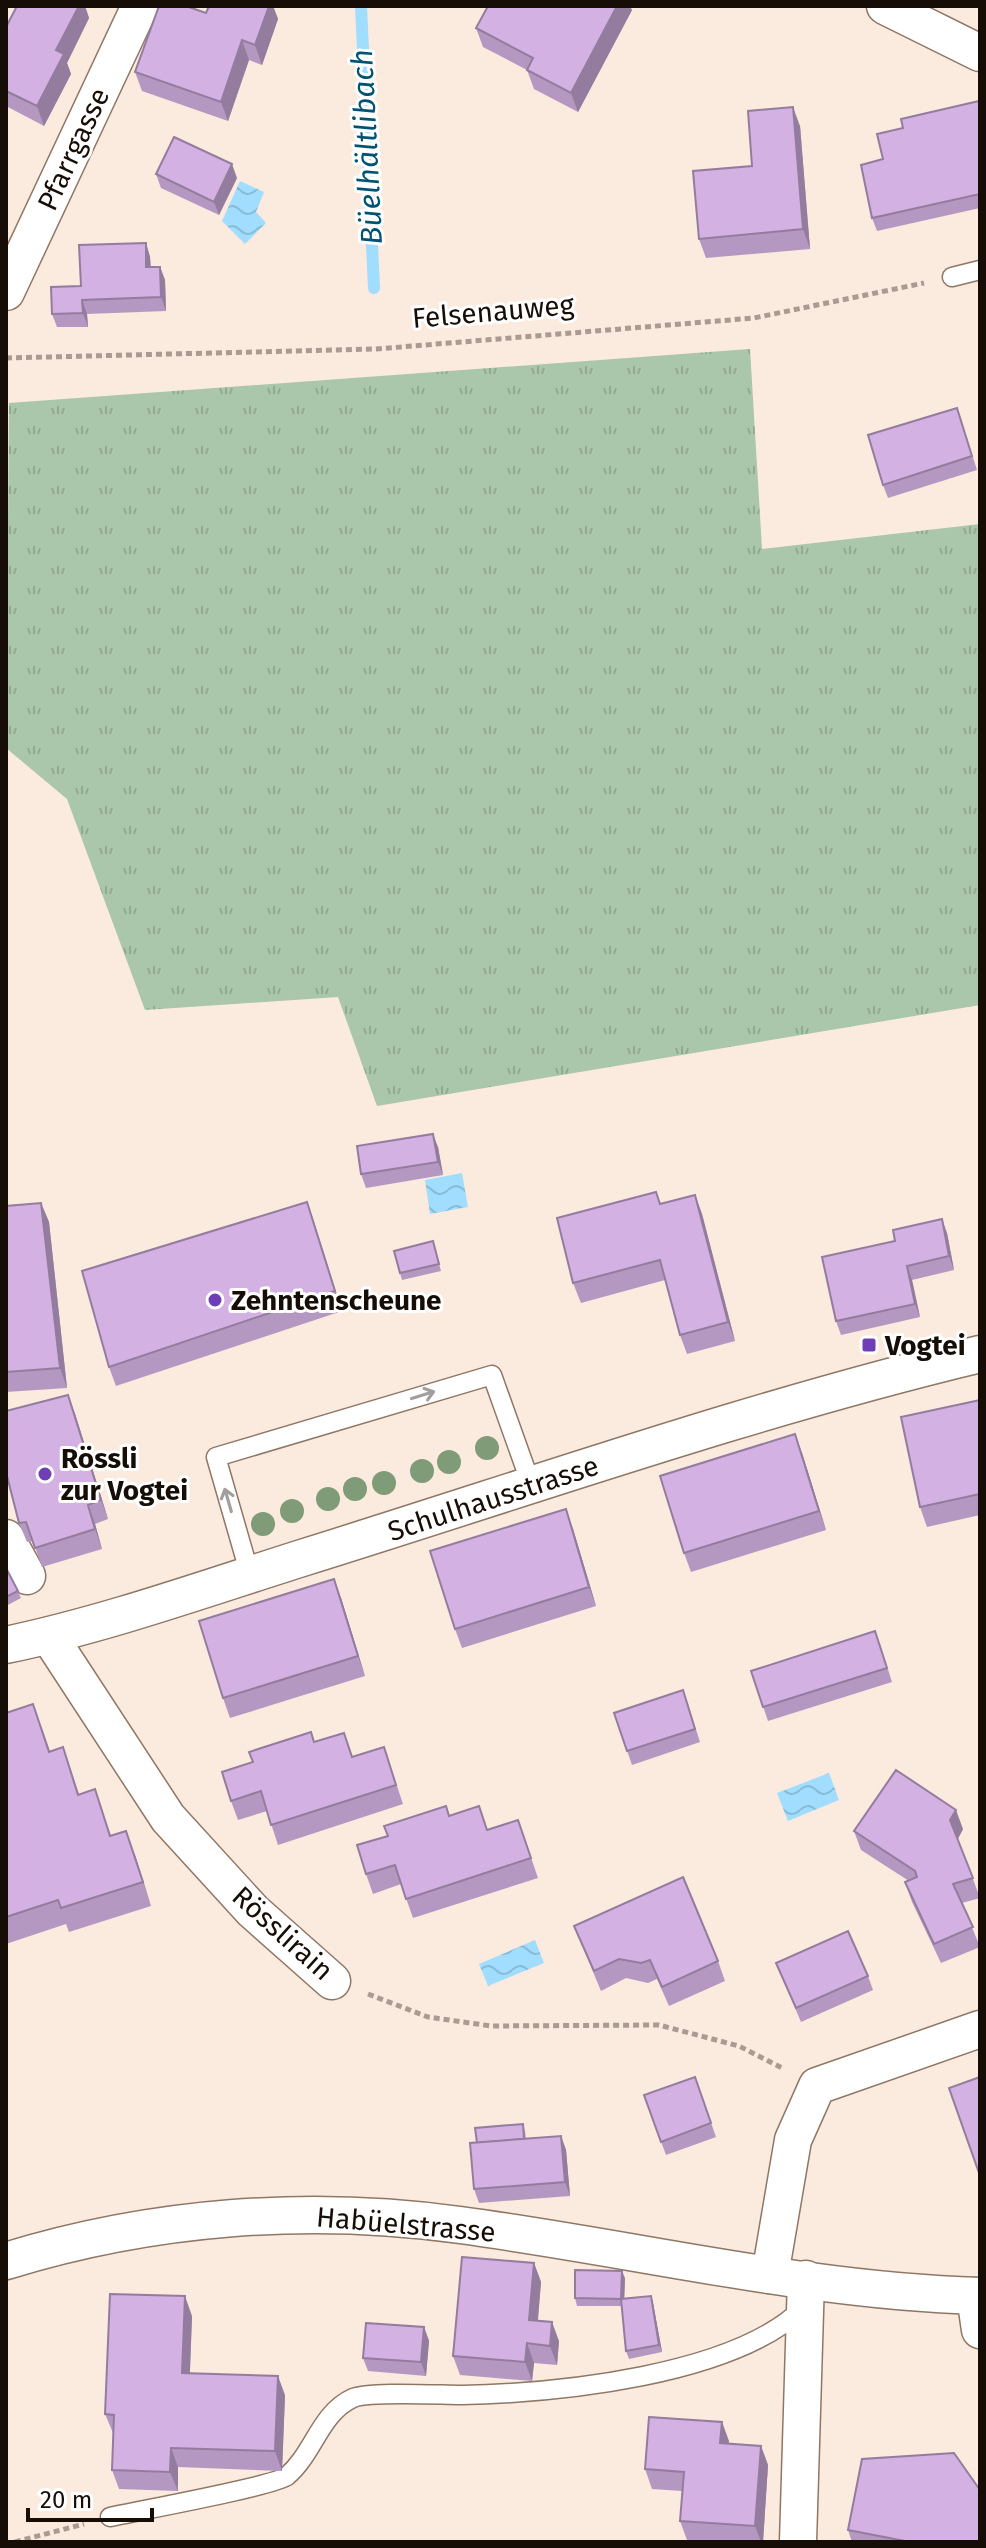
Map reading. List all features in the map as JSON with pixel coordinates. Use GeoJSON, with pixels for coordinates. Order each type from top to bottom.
{"type":"FeatureCollection","features":[{"type":"Feature","properties":{"kind":"street","name":"Pfarrgasse"},"geometry":{"type":"LineString","coordinates":[[6,292],[140,6]]}},
{"type":"Feature","properties":{"kind":"street"},"geometry":{"type":"LineString","coordinates":[[885,6],[980,53]]}},
{"type":"Feature","properties":{"kind":"street","name":"Schulhausstrasse"},"geometry":{"type":"LineString","coordinates":[[6,1645],[49,1636],[250,1575],[872,1380],[980,1354]]}},
{"type":"Feature","properties":{"kind":"street"},"geometry":{"type":"LineString","coordinates":[[6,1538],[27,1576]]}},
{"type":"Feature","properties":{"kind":"street","name":"Rösslirain"},"geometry":{"type":"LineString","coordinates":[[49,1636],[168,1818],[253,1911],[332,1981]]}},
{"type":"Feature","properties":{"kind":"street"},"geometry":{"type":"LineString","coordinates":[[770,2275],[793,2140],[817,2086],[980,2029]]}},
{"type":"Feature","properties":{"kind":"street","name":"Habüelstrasse"},"geometry":{"type":"LineString","coordinates":[[6,2261],[134,2229],[220,2217],[325,2215],[458,2224],[770,2275],[806,2293],[978,2307]]}},
{"type":"Feature","properties":{"kind":"street"},"geometry":{"type":"LineString","coordinates":[[798,2542],[806,2293]]}},
{"type":"Feature","properties":{"kind":"lane"},"geometry":{"type":"LineString","coordinates":[[952,277],[980,270]]}},
{"type":"Feature","properties":{"kind":"lane"},"geometry":{"type":"LineString","coordinates":[[250,1575],[216,1457],[492,1375],[532,1487]]}},
{"type":"Feature","properties":{"kind":"lane"},"geometry":{"type":"LineString","coordinates":[[110,2517],[285,2478],[311,2451],[329,2416],[355,2397],[495,2394],[623,2379],[691,2363],[766,2338],[806,2293]]}},
{"type":"Feature","properties":{"kind":"path","name":"Felsenauweg"},"geometry":{"type":"LineString","coordinates":[[6,358],[376,349],[738,319],[952,277]]}},
{"type":"Feature","properties":{"kind":"path","name":"Rösslirain"},"geometry":{"type":"LineString","coordinates":[[332,1981],[428,2017],[491,2026],[659,2025],[739,2046],[817,2086]]}},
{"type":"Feature","properties":{"kind":"path"},"geometry":{"type":"LineString","coordinates":[[15,2542],[110,2517]]}},
{"type":"Feature","properties":{"kind":"green space"},"geometry":{"type":"Polygon","coordinates":[[[750,349],[762,549],[980,524],[980,1005],[377,1106],[338,997],[145,1010],[67,799],[6,748],[9,403],[750,349]]]}},
{"type":"Feature","properties":{"kind":"water"},"geometry":{"type":"Polygon","coordinates":[[[240,181],[264,192],[256,212],[266,223],[245,244],[222,221],[240,181]]]}},
{"type":"Feature","properties":{"kind":"water"},"geometry":{"type":"Polygon","coordinates":[[[462,1173],[468,1207],[430,1214],[425,1180],[462,1173]]]}},
{"type":"Feature","properties":{"kind":"water"},"geometry":{"type":"Polygon","coordinates":[[[829,1773],[839,1800],[788,1821],[777,1793],[829,1773]]]}},
{"type":"Feature","properties":{"kind":"water"},"geometry":{"type":"Polygon","coordinates":[[[535,1940],[544,1963],[488,1986],[479,1964],[535,1940]]]}},
{"type":"Feature","properties":{"kind":"building"},"geometry":{"type":"Polygon","coordinates":[[[17,6],[79,6],[56,50],[64,54],[37,106],[6,91],[6,27],[17,6]]]}},
{"type":"Feature","properties":{"kind":"building"},"geometry":{"type":"Polygon","coordinates":[[[159,6],[186,6],[206,13],[209,6],[269,6],[255,45],[242,40],[221,102],[135,72],[159,6]]]}},
{"type":"Feature","properties":{"kind":"building"},"geometry":{"type":"Polygon","coordinates":[[[488,6],[617,6],[571,93],[527,70],[533,58],[476,28],[488,6]]]}},
{"type":"Feature","properties":{"kind":"building"},"geometry":{"type":"Polygon","coordinates":[[[979,101],[980,194],[872,218],[861,165],[883,159],[877,134],[903,128],[901,119],[979,101]]]}},
{"type":"Feature","properties":{"kind":"building"},"geometry":{"type":"Polygon","coordinates":[[[793,107],[803,229],[699,239],[693,171],[752,166],[748,111],[793,107]]]}},
{"type":"Feature","properties":{"kind":"building"},"geometry":{"type":"Polygon","coordinates":[[[174,137],[232,164],[214,202],[156,174],[174,137]]]}},
{"type":"Feature","properties":{"kind":"building"},"geometry":{"type":"Polygon","coordinates":[[[146,243],[146,267],[160,267],[161,297],[82,300],[83,313],[52,314],[51,287],[81,286],[79,245],[146,243]]]}},
{"type":"Feature","properties":{"kind":"building"},"geometry":{"type":"Polygon","coordinates":[[[957,408],[972,456],[883,485],[868,435],[957,408]]]}},
{"type":"Feature","properties":{"kind":"building"},"geometry":{"type":"Polygon","coordinates":[[[433,1134],[438,1162],[361,1174],[357,1146],[433,1134]]]}},
{"type":"Feature","properties":{"kind":"building"},"geometry":{"type":"Polygon","coordinates":[[[656,1192],[660,1204],[695,1195],[728,1322],[680,1335],[660,1260],[573,1283],[557,1218],[656,1192]]]}},
{"type":"Feature","properties":{"kind":"building","name":"Zehntenscheune"},"geometry":{"type":"Polygon","coordinates":[[[307,1202],[335,1291],[109,1367],[82,1271],[307,1202]]]}},
{"type":"Feature","properties":{"kind":"building"},"geometry":{"type":"Polygon","coordinates":[[[41,1203],[60,1368],[6,1372],[6,1206],[41,1203]]]}},
{"type":"Feature","properties":{"kind":"building"},"geometry":{"type":"Polygon","coordinates":[[[942,1219],[949,1256],[907,1266],[915,1304],[836,1321],[822,1257],[895,1241],[893,1230],[942,1219]]]}},
{"type":"Feature","properties":{"kind":"building"},"geometry":{"type":"Polygon","coordinates":[[[433,1241],[439,1264],[400,1273],[394,1251],[433,1241]]]}},
{"type":"Feature","properties":{"kind":"building"},"geometry":{"type":"Polygon","coordinates":[[[68,1395],[101,1500],[88,1505],[95,1529],[35,1548],[26,1522],[19,1523],[6,1472],[6,1411],[68,1395]]]}},
{"type":"Feature","properties":{"kind":"building"},"geometry":{"type":"Polygon","coordinates":[[[980,1400],[980,1494],[920,1507],[901,1417],[980,1400]]]}},
{"type":"Feature","properties":{"kind":"building"},"geometry":{"type":"Polygon","coordinates":[[[795,1434],[819,1511],[684,1553],[660,1476],[795,1434]]]}},
{"type":"Feature","properties":{"kind":"building"},"geometry":{"type":"Polygon","coordinates":[[[566,1509],[589,1587],[455,1629],[430,1551],[566,1509]]]}},
{"type":"Feature","properties":{"kind":"building"},"geometry":{"type":"Polygon","coordinates":[[[6,1568],[18,1591],[6,1597],[6,1568]]]}},
{"type":"Feature","properties":{"kind":"building"},"geometry":{"type":"Polygon","coordinates":[[[334,1579],[358,1656],[223,1698],[199,1621],[334,1579]]]}},
{"type":"Feature","properties":{"kind":"building"},"geometry":{"type":"Polygon","coordinates":[[[875,1631],[887,1668],[763,1707],[751,1671],[875,1631]]]}},
{"type":"Feature","properties":{"kind":"building"},"geometry":{"type":"Polygon","coordinates":[[[683,1690],[695,1729],[627,1751],[614,1713],[683,1690]]]}},
{"type":"Feature","properties":{"kind":"building"},"geometry":{"type":"Polygon","coordinates":[[[33,1704],[49,1752],[63,1747],[78,1795],[95,1789],[110,1836],[126,1831],[143,1882],[61,1908],[58,1900],[6,1917],[6,1713],[33,1704]]]}},
{"type":"Feature","properties":{"kind":"building"},"geometry":{"type":"Polygon","coordinates":[[[311,1732],[314,1742],[344,1733],[352,1757],[384,1747],[396,1785],[271,1825],[261,1791],[231,1801],[222,1772],[253,1762],[249,1752],[311,1732]]]}},
{"type":"Feature","properties":{"kind":"building"},"geometry":{"type":"Polygon","coordinates":[[[896,1770],[956,1810],[950,1820],[973,1878],[953,1884],[973,1927],[934,1944],[905,1882],[917,1877],[915,1871],[854,1831],[896,1770]]]}},
{"type":"Feature","properties":{"kind":"building"},"geometry":{"type":"Polygon","coordinates":[[[446,1806],[449,1816],[479,1806],[487,1830],[518,1820],[531,1858],[406,1899],[395,1865],[366,1874],[357,1845],[388,1836],[384,1826],[446,1806]]]}},
{"type":"Feature","properties":{"kind":"building"},"geometry":{"type":"Polygon","coordinates":[[[683,1877],[718,1961],[662,1987],[650,1960],[641,1963],[619,1959],[594,1971],[574,1926],[683,1877]]]}},
{"type":"Feature","properties":{"kind":"building"},"geometry":{"type":"Polygon","coordinates":[[[848,1931],[868,1976],[796,2008],[776,1963],[848,1931]]]}},
{"type":"Feature","properties":{"kind":"building"},"geometry":{"type":"Polygon","coordinates":[[[695,2077],[711,2123],[661,2142],[644,2095],[695,2077]]]}},
{"type":"Feature","properties":{"kind":"building"},"geometry":{"type":"Polygon","coordinates":[[[980,2077],[980,2173],[979,2173],[949,2088],[980,2077]]]}},
{"type":"Feature","properties":{"kind":"building"},"geometry":{"type":"Polygon","coordinates":[[[523,2124],[524,2139],[477,2143],[475,2128],[523,2124]]]}},
{"type":"Feature","properties":{"kind":"building"},"geometry":{"type":"Polygon","coordinates":[[[561,2136],[565,2182],[474,2189],[470,2143],[561,2136]]]}},
{"type":"Feature","properties":{"kind":"building"},"geometry":{"type":"Polygon","coordinates":[[[462,2257],[534,2263],[529,2320],[552,2322],[550,2346],[527,2343],[525,2362],[453,2356],[462,2257]]]}},
{"type":"Feature","properties":{"kind":"building"},"geometry":{"type":"Polygon","coordinates":[[[575,2270],[622,2271],[621,2299],[575,2298],[575,2270]]]}},
{"type":"Feature","properties":{"kind":"building"},"geometry":{"type":"Polygon","coordinates":[[[110,2294],[185,2296],[182,2373],[278,2376],[275,2451],[171,2448],[170,2472],[112,2470],[114,2415],[105,2414],[110,2294]]]}},
{"type":"Feature","properties":{"kind":"building"},"geometry":{"type":"Polygon","coordinates":[[[651,2296],[659,2345],[626,2351],[621,2299],[651,2296]]]}},
{"type":"Feature","properties":{"kind":"building"},"geometry":{"type":"Polygon","coordinates":[[[366,2323],[424,2327],[421,2362],[363,2358],[366,2323]]]}},
{"type":"Feature","properties":{"kind":"building"},"geometry":{"type":"Polygon","coordinates":[[[649,2417],[722,2422],[720,2443],[761,2446],[755,2526],[680,2521],[684,2472],[645,2469],[649,2417]]]}},
{"type":"Feature","properties":{"kind":"building"},"geometry":{"type":"Polygon","coordinates":[[[954,2453],[980,2490],[980,2542],[910,2542],[848,2530],[862,2459],[954,2453]]]}},
{"type":"Feature","properties":{"kind":"waterway","name":"Büelhältlibach"},"geometry":{"type":"LineString","coordinates":[[361,6],[374,288]]}},
{"type":"Feature","properties":{"kind":"place","name":"Zehntenscheune"},"geometry":{"type":"Point","coordinates":[215,1300]}},
{"type":"Feature","properties":{"kind":"place","name":"Vogtei"},"geometry":{"type":"Point","coordinates":[869,1345]}},
{"type":"Feature","properties":{"kind":"place","name":"Rössli zur Vogtei"},"geometry":{"type":"Point","coordinates":[45,1474]}}]}
